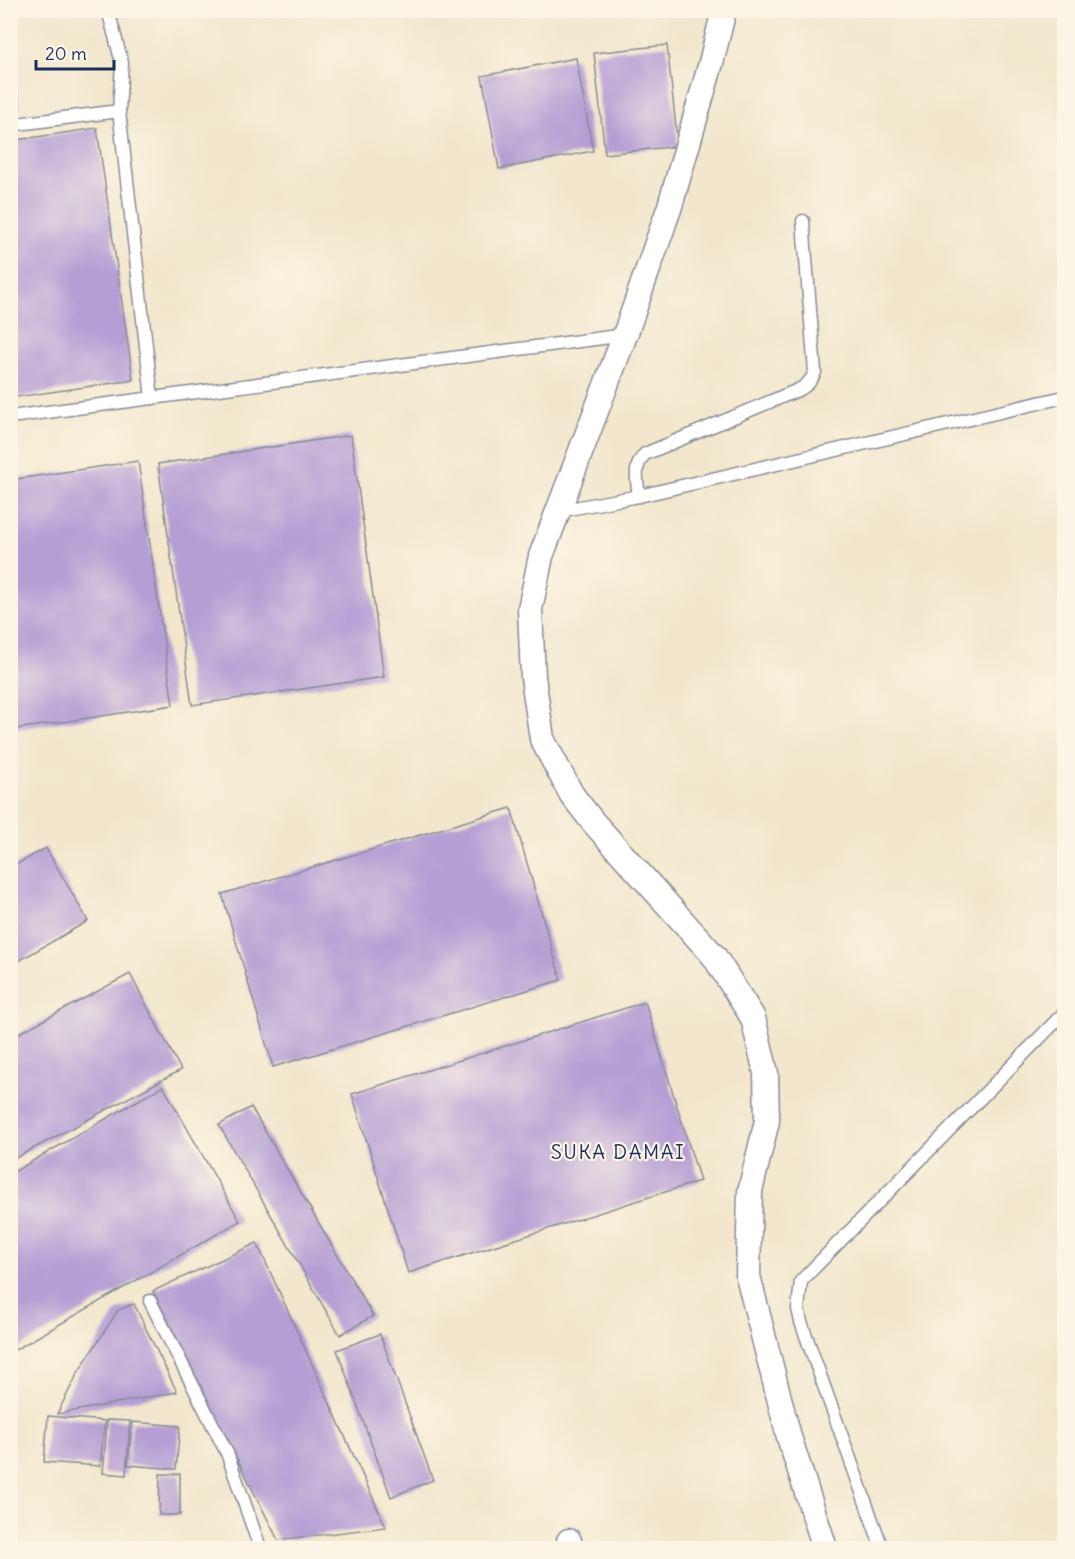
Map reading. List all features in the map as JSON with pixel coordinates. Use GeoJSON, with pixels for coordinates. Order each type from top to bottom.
{"type":"FeatureCollection","features":[{"type":"Feature","properties":{"kind":"street"},"geometry":{"type":"LineString","coordinates":[[724,10],[670,206],[625,334],[556,511],[541,556],[530,609],[533,676],[542,739],[572,795],[593,822],[714,956],[753,1018],[766,1073],[767,1121],[750,1191],[748,1276],[789,1437],[825,1548]]}},
{"type":"Feature","properties":{"kind":"lane"},"geometry":{"type":"LineString","coordinates":[[108,10],[122,63],[119,111],[152,398]]}},
{"type":"Feature","properties":{"kind":"lane"},"geometry":{"type":"LineString","coordinates":[[10,125],[119,111]]}},
{"type":"Feature","properties":{"kind":"lane"},"geometry":{"type":"LineString","coordinates":[[639,496],[636,469],[639,460],[645,454],[798,390],[812,378],[815,372],[803,221]]}},
{"type":"Feature","properties":{"kind":"lane"},"geometry":{"type":"LineString","coordinates":[[10,417],[625,334]]}},
{"type":"Feature","properties":{"kind":"lane"},"geometry":{"type":"LineString","coordinates":[[556,511],[639,496],[1065,397]]}},
{"type":"Feature","properties":{"kind":"lane"},"geometry":{"type":"LineString","coordinates":[[882,1548],[801,1322],[798,1309],[801,1281],[1065,1013]]}},
{"type":"Feature","properties":{"kind":"lane"},"geometry":{"type":"LineString","coordinates":[[150,1301],[227,1453],[260,1548]]}},
{"type":"Feature","properties":{"kind":"building"},"geometry":{"type":"Polygon","coordinates":[[[667,45],[678,146],[605,154],[594,53],[667,45]]]}},
{"type":"Feature","properties":{"kind":"building"},"geometry":{"type":"Polygon","coordinates":[[[10,56],[20,109],[10,111],[10,56]]]}},
{"type":"Feature","properties":{"kind":"building"},"geometry":{"type":"Polygon","coordinates":[[[576,58],[593,151],[499,169],[482,76],[576,58]]]}},
{"type":"Feature","properties":{"kind":"building"},"geometry":{"type":"Polygon","coordinates":[[[97,128],[133,380],[10,398],[10,141],[97,128]]]}},
{"type":"Feature","properties":{"kind":"building"},"geometry":{"type":"Polygon","coordinates":[[[351,435],[384,677],[192,705],[158,464],[351,435]]]}},
{"type":"Feature","properties":{"kind":"building"},"geometry":{"type":"Polygon","coordinates":[[[138,461],[173,705],[10,730],[10,480],[138,461]]]}},
{"type":"Feature","properties":{"kind":"building"},"geometry":{"type":"Polygon","coordinates":[[[511,808],[561,980],[273,1067],[222,894],[511,808]]]}},
{"type":"Feature","properties":{"kind":"building"},"geometry":{"type":"Polygon","coordinates":[[[46,848],[88,921],[10,966],[10,868],[46,848]]]}},
{"type":"Feature","properties":{"kind":"building"},"geometry":{"type":"Polygon","coordinates":[[[130,974],[181,1070],[10,1161],[10,1038],[130,974]]]}},
{"type":"Feature","properties":{"kind":"building"},"geometry":{"type":"Polygon","coordinates":[[[645,1002],[700,1181],[408,1273],[352,1094],[645,1002]]]}},
{"type":"Feature","properties":{"kind":"building"},"geometry":{"type":"Polygon","coordinates":[[[163,1086],[240,1221],[15,1350],[10,1341],[10,1174],[163,1086]]]}},
{"type":"Feature","properties":{"kind":"building"},"geometry":{"type":"Polygon","coordinates":[[[251,1107],[373,1316],[340,1335],[219,1125],[251,1107]]]}},
{"type":"Feature","properties":{"kind":"building"},"geometry":{"type":"Polygon","coordinates":[[[257,1243],[386,1527],[278,1540],[153,1291],[257,1243]]]}},
{"type":"Feature","properties":{"kind":"building"},"geometry":{"type":"Polygon","coordinates":[[[134,1304],[177,1392],[57,1414],[79,1371],[118,1310],[134,1304]]]}},
{"type":"Feature","properties":{"kind":"building"},"geometry":{"type":"Polygon","coordinates":[[[380,1334],[433,1480],[391,1497],[337,1350],[380,1334]]]}},
{"type":"Feature","properties":{"kind":"building"},"geometry":{"type":"Polygon","coordinates":[[[48,1416],[105,1421],[100,1466],[44,1462],[48,1416]]]}},
{"type":"Feature","properties":{"kind":"building"},"geometry":{"type":"Polygon","coordinates":[[[107,1420],[130,1421],[126,1475],[103,1473],[107,1420]]]}},
{"type":"Feature","properties":{"kind":"building"},"geometry":{"type":"Polygon","coordinates":[[[132,1422],[180,1426],[176,1469],[128,1465],[132,1422]]]}},
{"type":"Feature","properties":{"kind":"building"},"geometry":{"type":"Polygon","coordinates":[[[160,1474],[180,1474],[180,1515],[159,1515],[160,1474]]]}},
{"type":"Feature","properties":{"kind":"district","name":"SUKA DAMAI"},"geometry":{"type":"Point","coordinates":[618,1152]}}]}
